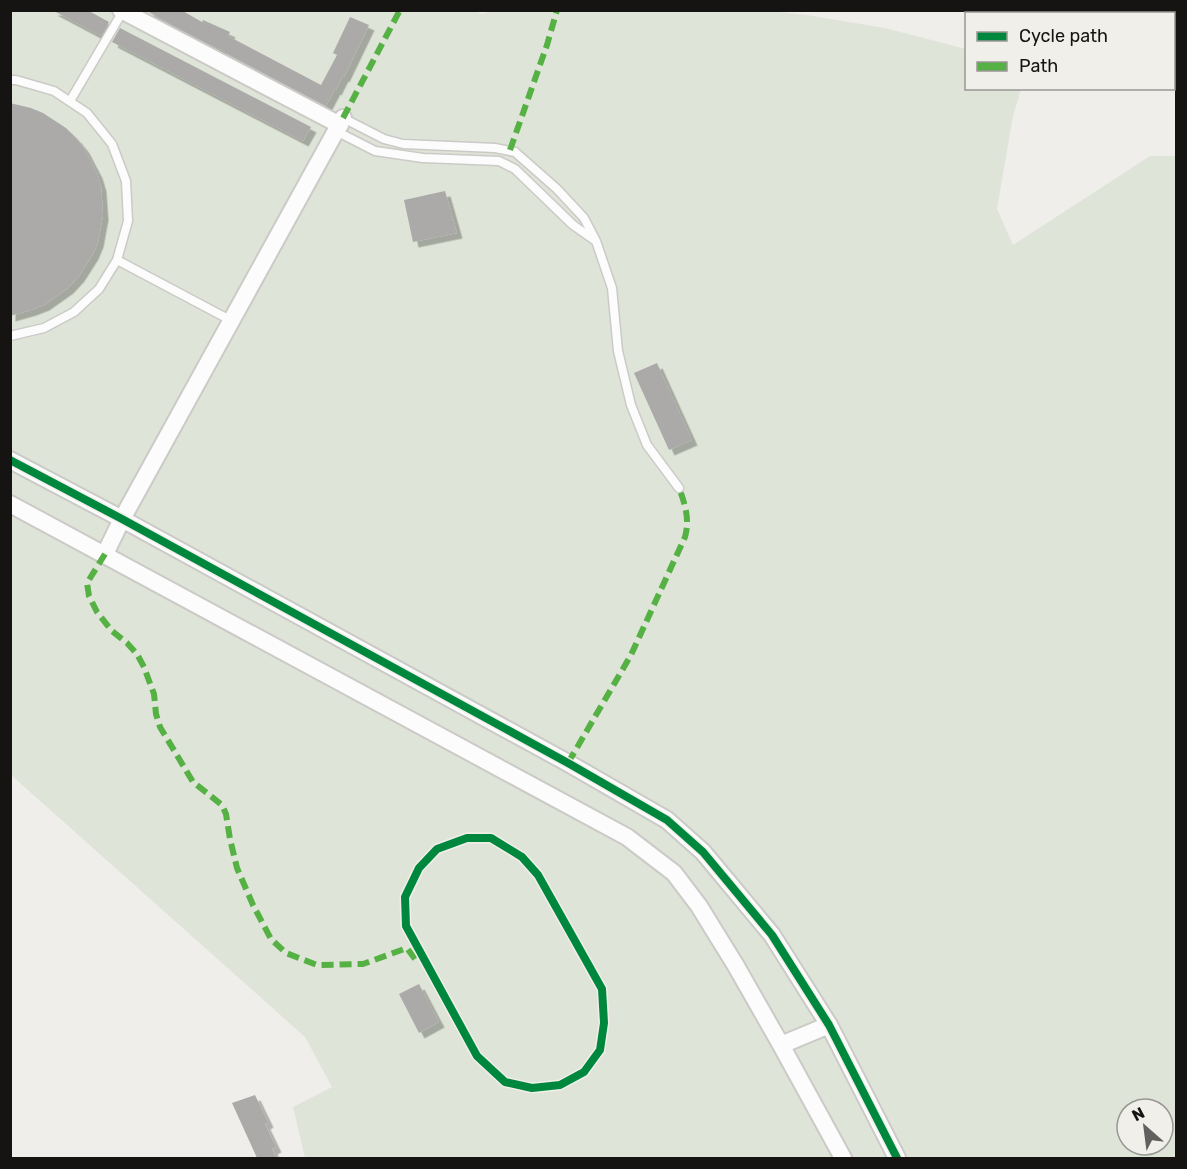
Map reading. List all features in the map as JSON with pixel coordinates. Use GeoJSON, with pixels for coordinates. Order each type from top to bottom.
{"type":"FeatureCollection","features":[{"type":"Feature","properties":{"kind":"street"},"geometry":{"type":"LineString","coordinates":[[105,554],[122,519],[340,125],[122,11]]}},
{"type":"Feature","properties":{"kind":"street"},"geometry":{"type":"LineString","coordinates":[[10,460],[122,519],[667,820],[702,852],[772,935],[829,1024],[897,1158]]}},
{"type":"Feature","properties":{"kind":"street"},"geometry":{"type":"LineString","coordinates":[[10,504],[627,837],[674,873],[699,906],[736,966],[843,1158]]}},
{"type":"Feature","properties":{"kind":"street"},"geometry":{"type":"LineString","coordinates":[[781,1045],[829,1024]]}},
{"type":"Feature","properties":{"kind":"lane"},"geometry":{"type":"LineString","coordinates":[[70,101],[122,11]]}},
{"type":"Feature","properties":{"kind":"lane"},"geometry":{"type":"LineString","coordinates":[[10,80],[54,91],[87,113],[112,144],[126,181],[128,221],[117,260],[99,289],[74,312],[44,328],[10,336]]}},
{"type":"Feature","properties":{"kind":"lane"},"geometry":{"type":"LineString","coordinates":[[340,125],[375,151],[423,158],[499,161],[515,169],[573,225],[596,241]]}},
{"type":"Feature","properties":{"kind":"lane"},"geometry":{"type":"LineString","coordinates":[[340,125],[403,144],[495,148],[515,152],[557,189],[584,218],[596,241],[612,288],[618,351],[631,405],[647,445],[679,488]]}},
{"type":"Feature","properties":{"kind":"lane"},"geometry":{"type":"LineString","coordinates":[[117,260],[231,321]]}},
{"type":"Feature","properties":{"kind":"shaded area"},"geometry":{"type":"Polygon","coordinates":[[[472,10],[482,14],[497,10],[759,10],[807,15],[885,28],[965,49],[965,90],[1021,90],[1013,116],[997,209],[1013,245],[1150,156],[1176,156],[1176,1158],[305,1158],[293,1107],[332,1087],[305,1037],[11,775],[11,11],[472,10]]]}},
{"type":"Feature","properties":{"kind":"building"},"geometry":{"type":"Polygon","coordinates":[[[52,10],[87,10],[109,22],[101,36],[52,10]]]}},
{"type":"Feature","properties":{"kind":"building"},"geometry":{"type":"Polygon","coordinates":[[[145,10],[181,10],[202,22],[203,20],[230,32],[228,36],[321,85],[337,55],[333,53],[350,17],[369,25],[344,77],[326,106],[145,10]]]}},
{"type":"Feature","properties":{"kind":"building"},"geometry":{"type":"Polygon","coordinates":[[[120,28],[311,127],[303,141],[112,42],[120,28]]]}},
{"type":"Feature","properties":{"kind":"building"},"geometry":{"type":"Polygon","coordinates":[[[10,103],[43,113],[66,128],[77,139],[97,173],[101,186],[103,215],[98,242],[93,254],[68,288],[44,305],[10,316],[10,103]]]}},
{"type":"Feature","properties":{"kind":"building"},"geometry":{"type":"Polygon","coordinates":[[[445,191],[457,233],[413,242],[404,200],[445,191]]]}},
{"type":"Feature","properties":{"kind":"building"},"geometry":{"type":"Polygon","coordinates":[[[657,363],[692,440],[669,450],[634,373],[657,363]]]}},
{"type":"Feature","properties":{"kind":"building"},"geometry":{"type":"Polygon","coordinates":[[[419,984],[439,1022],[419,1033],[399,994],[419,984]]]}},
{"type":"Feature","properties":{"kind":"building"},"geometry":{"type":"Polygon","coordinates":[[[255,1095],[268,1122],[265,1124],[276,1147],[272,1149],[276,1158],[257,1158],[232,1103],[255,1095]]]}},
{"type":"Feature","properties":{"kind":"marked path"},"geometry":{"type":"LineString","coordinates":[[343,118],[400,10]]}},
{"type":"Feature","properties":{"kind":"marked path"},"geometry":{"type":"LineString","coordinates":[[510,150],[557,10]]}},
{"type":"Feature","properties":{"kind":"marked path"},"geometry":{"type":"LineString","coordinates":[[568,763],[631,655],[685,537],[687,518],[679,488]]}},
{"type":"Feature","properties":{"kind":"marked path"},"geometry":{"type":"LineString","coordinates":[[105,554],[87,583],[89,596],[97,612],[112,631],[137,654],[154,694],[160,727],[193,782],[222,805],[226,814],[237,868],[271,939],[286,953],[317,965],[363,964],[407,948],[415,959]]}},
{"type":"Feature","properties":{"kind":"cycle path"},"geometry":{"type":"LineString","coordinates":[[10,460],[568,763],[667,820],[703,852],[772,935],[829,1025],[897,1158]]}},
{"type":"Feature","properties":{"kind":"cycle path"},"geometry":{"type":"LineString","coordinates":[[467,838],[491,838],[522,857],[538,875],[602,989],[604,1023],[600,1050],[584,1072],[560,1085],[532,1088],[505,1082],[477,1056],[406,926],[405,897],[419,868],[437,849],[467,838]]}}]}
